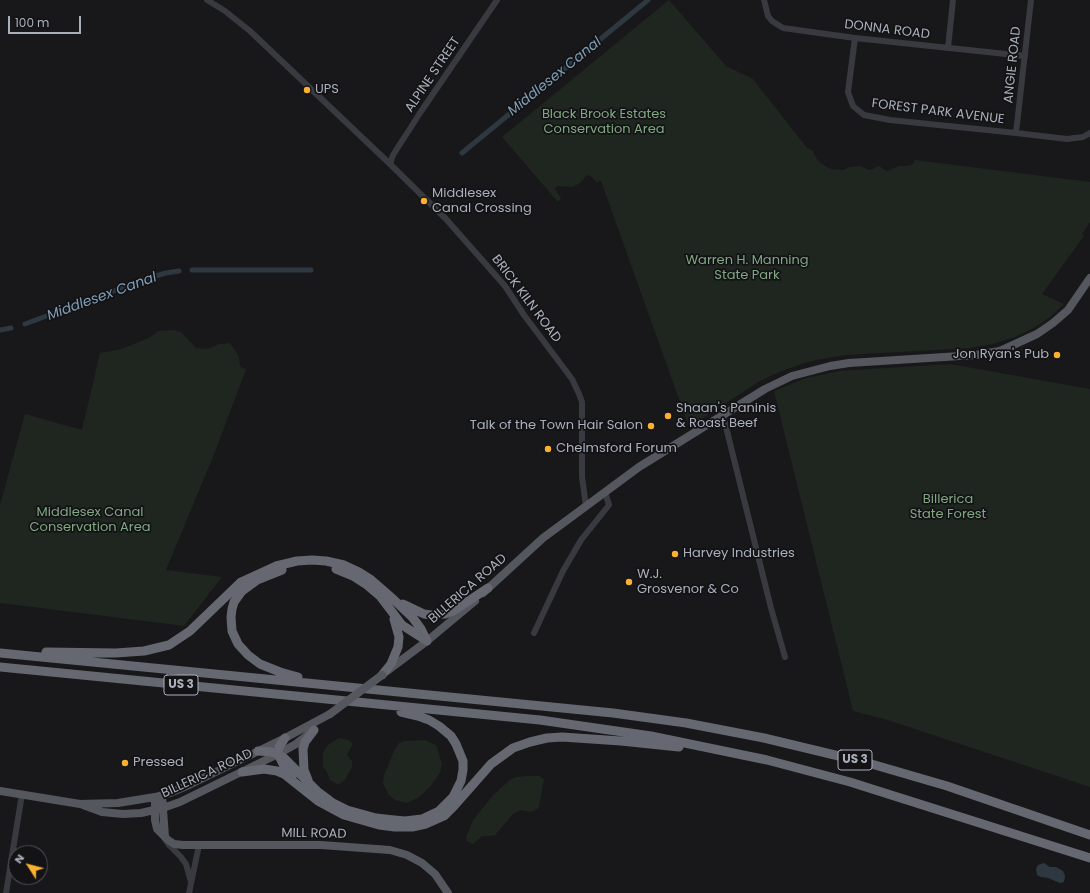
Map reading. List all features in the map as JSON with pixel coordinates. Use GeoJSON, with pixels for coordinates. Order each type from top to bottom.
{"type":"FeatureCollection","features":[{"type":"Feature","properties":{"kind":"highway"},"geometry":{"type":"LineString","coordinates":[[0,652],[116,653],[157,649],[169,645],[190,631],[241,582],[276,566],[297,561],[312,560],[326,561],[352,568],[370,579],[394,599],[413,618],[427,641]]}},
{"type":"Feature","properties":{"kind":"highway"},"geometry":{"type":"LineString","coordinates":[[330,685],[280,672],[260,664],[248,655],[238,644],[232,631],[232,609],[234,602],[242,591],[257,580],[283,570],[308,566],[340,570],[363,582],[380,596],[392,614],[406,628],[427,641]]}},
{"type":"Feature","properties":{"kind":"highway"},"geometry":{"type":"LineString","coordinates":[[394,599],[418,612],[438,615],[455,610],[488,588]]}},
{"type":"Feature","properties":{"kind":"highway"},"geometry":{"type":"LineString","coordinates":[[382,676],[393,659],[399,644],[398,632],[392,614]]}},
{"type":"Feature","properties":{"kind":"highway","name":"US 3"},"geometry":{"type":"LineString","coordinates":[[0,652],[613,713],[686,723],[746,734],[854,759],[911,775],[1090,834]]}},
{"type":"Feature","properties":{"kind":"highway","name":"US 3"},"geometry":{"type":"LineString","coordinates":[[0,667],[579,725],[651,736],[767,760],[850,782],[1090,858]]}},
{"type":"Feature","properties":{"kind":"highway"},"geometry":{"type":"LineString","coordinates":[[258,751],[267,751],[278,754],[291,763],[310,785],[333,802],[348,810],[376,818],[414,820],[428,816],[443,808],[453,797],[461,781],[463,765],[460,752],[451,736],[429,720],[362,703]]}},
{"type":"Feature","properties":{"kind":"highway"},"geometry":{"type":"LineString","coordinates":[[310,785],[304,770],[303,749],[305,742],[314,730]]}},
{"type":"Feature","properties":{"kind":"highway"},"geometry":{"type":"LineString","coordinates":[[242,772],[253,769],[270,770],[284,774],[318,801],[344,815],[378,825],[412,827],[426,824],[444,816],[491,764],[513,748],[537,740],[562,737],[722,750]]}},
{"type":"Feature","properties":{"kind":"highway"},"geometry":{"type":"LineString","coordinates":[[285,738],[279,747],[278,754],[286,770],[298,785]]}},
{"type":"Feature","properties":{"kind":"main road","name":"BILLERICA ROAD"},"geometry":{"type":"LineString","coordinates":[[0,791],[80,804],[118,803],[159,796],[180,789],[285,738],[330,714],[382,676],[456,618],[543,538],[639,468],[765,388],[792,376],[818,368],[849,363],[976,355],[1000,351],[1030,338],[1053,323],[1068,310],[1090,278]]}},
{"type":"Feature","properties":{"kind":"main road","name":"BILLERICA ROAD"},"geometry":{"type":"LineString","coordinates":[[80,804],[95,810],[112,813],[141,813],[159,810],[180,802],[296,744],[314,730],[330,714]]}},
{"type":"Feature","properties":{"kind":"main road"},"geometry":{"type":"LineString","coordinates":[[159,796],[159,810],[155,820],[157,829],[165,837]]}},
{"type":"Feature","properties":{"kind":"main road","name":"MILL ROAD"},"geometry":{"type":"LineString","coordinates":[[165,837],[178,845],[321,845],[390,850],[407,855],[422,863],[435,874],[448,893]]}},
{"type":"Feature","properties":{"kind":"street","name":"BRICK KILN ROAD"},"geometry":{"type":"LineString","coordinates":[[207,0],[225,11],[250,31],[390,164],[446,219],[498,277],[572,379],[582,402],[582,477],[586,506]]}},
{"type":"Feature","properties":{"kind":"street","name":"ALPINE STREET"},"geometry":{"type":"LineString","coordinates":[[390,164],[393,155],[420,113],[497,0]]}},
{"type":"Feature","properties":{"kind":"street","name":"DONNA ROAD"},"geometry":{"type":"LineString","coordinates":[[764,0],[768,16],[772,21],[783,28],[854,38],[1025,56]]}},
{"type":"Feature","properties":{"kind":"street"},"geometry":{"type":"LineString","coordinates":[[948,48],[953,0]]}},
{"type":"Feature","properties":{"kind":"street","name":"ANGIE ROAD"},"geometry":{"type":"LineString","coordinates":[[1016,133],[1031,0]]}},
{"type":"Feature","properties":{"kind":"street","name":"FOREST PARK AVENUE"},"geometry":{"type":"LineString","coordinates":[[854,38],[848,92],[850,102],[864,115],[876,118],[1067,139],[1090,133]]}},
{"type":"Feature","properties":{"kind":"street"},"geometry":{"type":"LineString","coordinates":[[723,415],[771,609],[785,657]]}},
{"type":"Feature","properties":{"kind":"street"},"geometry":{"type":"LineString","coordinates":[[534,633],[563,571],[577,546],[609,505],[605,492]]}},
{"type":"Feature","properties":{"kind":"street"},"geometry":{"type":"LineString","coordinates":[[6,893],[22,794]]}},
{"type":"Feature","properties":{"kind":"street"},"geometry":{"type":"LineString","coordinates":[[165,837],[169,845],[186,864],[191,882]]}},
{"type":"Feature","properties":{"kind":"street"},"geometry":{"type":"LineString","coordinates":[[189,893],[198,845]]}},
{"type":"Feature","properties":{"kind":"green space","name":"Warren H. Manning State Park"},"geometry":{"type":"Polygon","coordinates":[[[669,0],[726,66],[753,79],[807,148],[812,150],[818,161],[830,169],[843,170],[850,167],[860,166],[870,170],[879,166],[887,171],[899,166],[913,164],[915,160],[1090,182],[1090,222],[1082,234],[1084,236],[1042,294],[1064,304],[1050,317],[1035,327],[1015,337],[993,344],[970,348],[846,355],[816,360],[798,365],[760,381],[689,427],[601,181],[596,182],[592,177],[587,175],[580,183],[573,187],[557,186],[555,189],[561,198],[558,202],[502,137],[669,0]]]}},
{"type":"Feature","properties":{"kind":"green space","name":"Middlesex Canal Conservation Area"},"geometry":{"type":"Polygon","coordinates":[[[172,330],[181,332],[196,348],[207,349],[220,344],[230,343],[239,357],[240,366],[246,369],[215,452],[166,570],[222,577],[184,626],[0,603],[0,505],[25,414],[82,430],[100,353],[121,349],[149,338],[158,331],[172,330]]]}},
{"type":"Feature","properties":{"kind":"green space","name":"Billerica State Forest"},"geometry":{"type":"Polygon","coordinates":[[[950,364],[1090,389],[1090,787],[888,720],[853,711],[774,391],[806,378],[839,371],[950,364]]]}},
{"type":"Feature","properties":{"kind":"green space"},"geometry":{"type":"Polygon","coordinates":[[[341,738],[350,741],[353,744],[347,755],[352,761],[352,767],[345,780],[337,784],[330,780],[326,770],[323,767],[323,752],[328,745],[341,738]]]}},
{"type":"Feature","properties":{"kind":"green space"},"geometry":{"type":"Polygon","coordinates":[[[425,740],[436,745],[442,764],[440,773],[430,787],[418,798],[407,803],[395,800],[389,795],[383,784],[384,775],[394,751],[399,743],[404,741],[425,740]]]}},
{"type":"Feature","properties":{"kind":"green space"},"geometry":{"type":"Polygon","coordinates":[[[540,776],[544,779],[539,807],[531,812],[521,810],[513,814],[495,835],[482,836],[473,844],[467,841],[466,837],[473,820],[495,793],[510,780],[516,777],[540,776]]]}},
{"type":"Feature","properties":{"kind":"shaded area"},"geometry":{"type":"Polygon","coordinates":[[[1044,863],[1050,867],[1056,867],[1063,871],[1065,876],[1064,882],[1060,883],[1037,875],[1036,869],[1038,865],[1044,863]]]}},
{"type":"Feature","properties":{"kind":"waterway","name":"Middlesex Canal"},"geometry":{"type":"LineString","coordinates":[[462,153],[648,0]]}},
{"type":"Feature","properties":{"kind":"waterway","name":"Middlesex Canal"},"geometry":{"type":"LineString","coordinates":[[192,270],[311,270]]}},
{"type":"Feature","properties":{"kind":"waterway","name":"Middlesex Canal"},"geometry":{"type":"LineString","coordinates":[[25,324],[148,278],[179,271]]}},
{"type":"Feature","properties":{"kind":"waterway","name":"Middlesex Canal"},"geometry":{"type":"LineString","coordinates":[[0,330],[11,328]]}},
{"type":"Feature","properties":{"kind":"place","name":"UPS"},"geometry":{"type":"Point","coordinates":[307,90]}},
{"type":"Feature","properties":{"kind":"place","name":"Middlesex Canal Crossing"},"geometry":{"type":"Point","coordinates":[424,201]}},
{"type":"Feature","properties":{"kind":"place","name":"Jon Ryan's Pub"},"geometry":{"type":"Point","coordinates":[1057,355]}},
{"type":"Feature","properties":{"kind":"place","name":"Shaan's Paninis & Roast Beef"},"geometry":{"type":"Point","coordinates":[668,416]}},
{"type":"Feature","properties":{"kind":"place","name":"Talk of the Town Hair Salon"},"geometry":{"type":"Point","coordinates":[651,426]}},
{"type":"Feature","properties":{"kind":"place","name":"Chelmsford Forum"},"geometry":{"type":"Point","coordinates":[548,449]}},
{"type":"Feature","properties":{"kind":"place","name":"Harvey Industries"},"geometry":{"type":"Point","coordinates":[675,554]}},
{"type":"Feature","properties":{"kind":"place","name":"W.J. Grosvenor & Co"},"geometry":{"type":"Point","coordinates":[629,582]}},
{"type":"Feature","properties":{"kind":"place","name":"Pressed"},"geometry":{"type":"Point","coordinates":[125,763]}},
{"type":"Feature","properties":{"kind":"park label","name":"Black Brook Estates Conservation Area"},"geometry":{"type":"Point","coordinates":[604,122]}}]}
